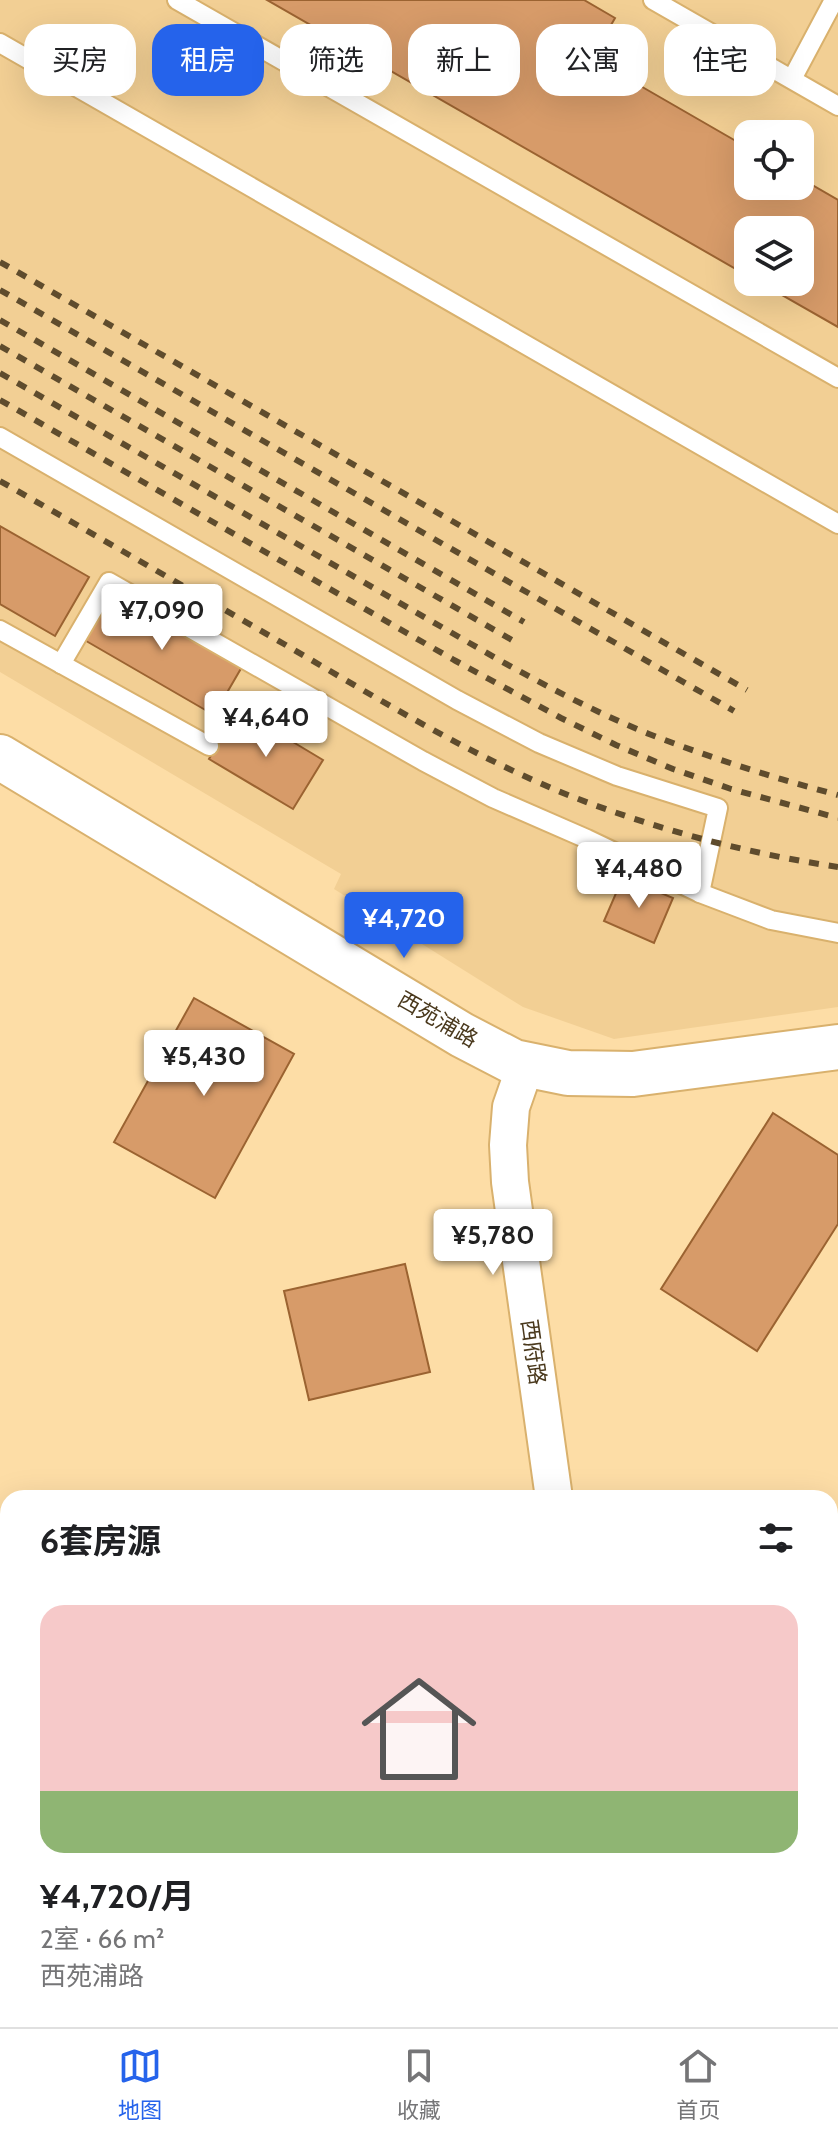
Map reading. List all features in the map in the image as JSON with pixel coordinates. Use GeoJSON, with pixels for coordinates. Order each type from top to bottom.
{"type":"FeatureCollection","features":[{"type":"Feature","properties":{"kind":"street","name":"西苑浦路"},"geometry":{"type":"LineString","coordinates":[[0,757],[462,1035],[514,1062],[568,1073],[633,1074],[838,1047]]}},
{"type":"Feature","properties":{"kind":"street","name":"西府路"},"geometry":{"type":"LineString","coordinates":[[526,1064],[511,1107],[508,1157],[553,1490]]}},
{"type":"Feature","properties":{"kind":"lane"},"geometry":{"type":"LineString","coordinates":[[177,0],[838,378]]}},
{"type":"Feature","properties":{"kind":"lane"},"geometry":{"type":"LineString","coordinates":[[653,0],[838,106]]}},
{"type":"Feature","properties":{"kind":"lane"},"geometry":{"type":"LineString","coordinates":[[792,79],[834,0]]}},
{"type":"Feature","properties":{"kind":"lane"},"geometry":{"type":"LineString","coordinates":[[0,43],[838,524]]}},
{"type":"Feature","properties":{"kind":"lane"},"geometry":{"type":"LineString","coordinates":[[0,437],[457,700],[539,743],[617,776],[718,808],[700,893]]}},
{"type":"Feature","properties":{"kind":"lane"},"geometry":{"type":"LineString","coordinates":[[61,664],[109,582],[493,798],[700,893],[771,920],[838,933]]}},
{"type":"Feature","properties":{"kind":"lane"},"geometry":{"type":"LineString","coordinates":[[0,630],[209,746]]}},
{"type":"Feature","properties":{"kind":"shaded area"},"geometry":{"type":"Polygon","coordinates":[[[0,0],[838,0],[838,1007],[614,1039],[523,1007],[334,889],[341,874],[0,672],[0,0]]]}},
{"type":"Feature","properties":{"kind":"building"},"geometry":{"type":"Polygon","coordinates":[[[267,0],[584,0],[615,18],[612,24],[536,24],[536,96],[648,96],[648,90],[734,140],[734,200],[814,200],[814,186],[838,200],[838,327],[784,296],[814,296],[814,216],[734,216],[734,268],[434,96],[520,96],[520,24],[408,24],[408,81],[392,72],[392,24],[309,24],[267,0]]]}},
{"type":"Feature","properties":{"kind":"building"},"geometry":{"type":"Polygon","coordinates":[[[0,526],[89,577],[55,636],[0,604],[0,526]]]}},
{"type":"Feature","properties":{"kind":"building"},"geometry":{"type":"Polygon","coordinates":[[[110,588],[243,665],[214,715],[81,638],[110,588]]]}},
{"type":"Feature","properties":{"kind":"building"},"geometry":{"type":"Polygon","coordinates":[[[238,709],[323,760],[293,809],[209,759],[238,709]]]}},
{"type":"Feature","properties":{"kind":"building"},"geometry":{"type":"Polygon","coordinates":[[[623,877],[673,898],[654,943],[604,921],[623,877]]]}},
{"type":"Feature","properties":{"kind":"building"},"geometry":{"type":"Polygon","coordinates":[[[194,998],[294,1054],[215,1198],[114,1142],[194,998]]]}},
{"type":"Feature","properties":{"kind":"building"},"geometry":{"type":"Polygon","coordinates":[[[773,1113],[838,1155],[838,1224],[757,1351],[661,1289],[773,1113]]]}},
{"type":"Feature","properties":{"kind":"building"},"geometry":{"type":"Polygon","coordinates":[[[405,1264],[430,1372],[309,1400],[284,1291],[405,1264]]]}},
{"type":"Feature","properties":{"kind":"railway"},"geometry":{"type":"LineString","coordinates":[[0,262],[747,690]]}},
{"type":"Feature","properties":{"kind":"railway"},"geometry":{"type":"LineString","coordinates":[[0,290],[734,711]]}},
{"type":"Feature","properties":{"kind":"railway"},"geometry":{"type":"LineString","coordinates":[[0,320],[524,622]]}},
{"type":"Feature","properties":{"kind":"railway"},"geometry":{"type":"LineString","coordinates":[[0,346],[512,640]]}},
{"type":"Feature","properties":{"kind":"railway"},"geometry":{"type":"LineString","coordinates":[[0,373],[499,660],[573,699],[649,734],[766,775],[838,795]]}},
{"type":"Feature","properties":{"kind":"railway"},"geometry":{"type":"LineString","coordinates":[[0,400],[561,718],[673,769],[731,789],[838,818]]}},
{"type":"Feature","properties":{"kind":"railway"},"geometry":{"type":"LineString","coordinates":[[0,481],[421,723],[527,777],[596,806],[698,838],[838,867]]}}]}
